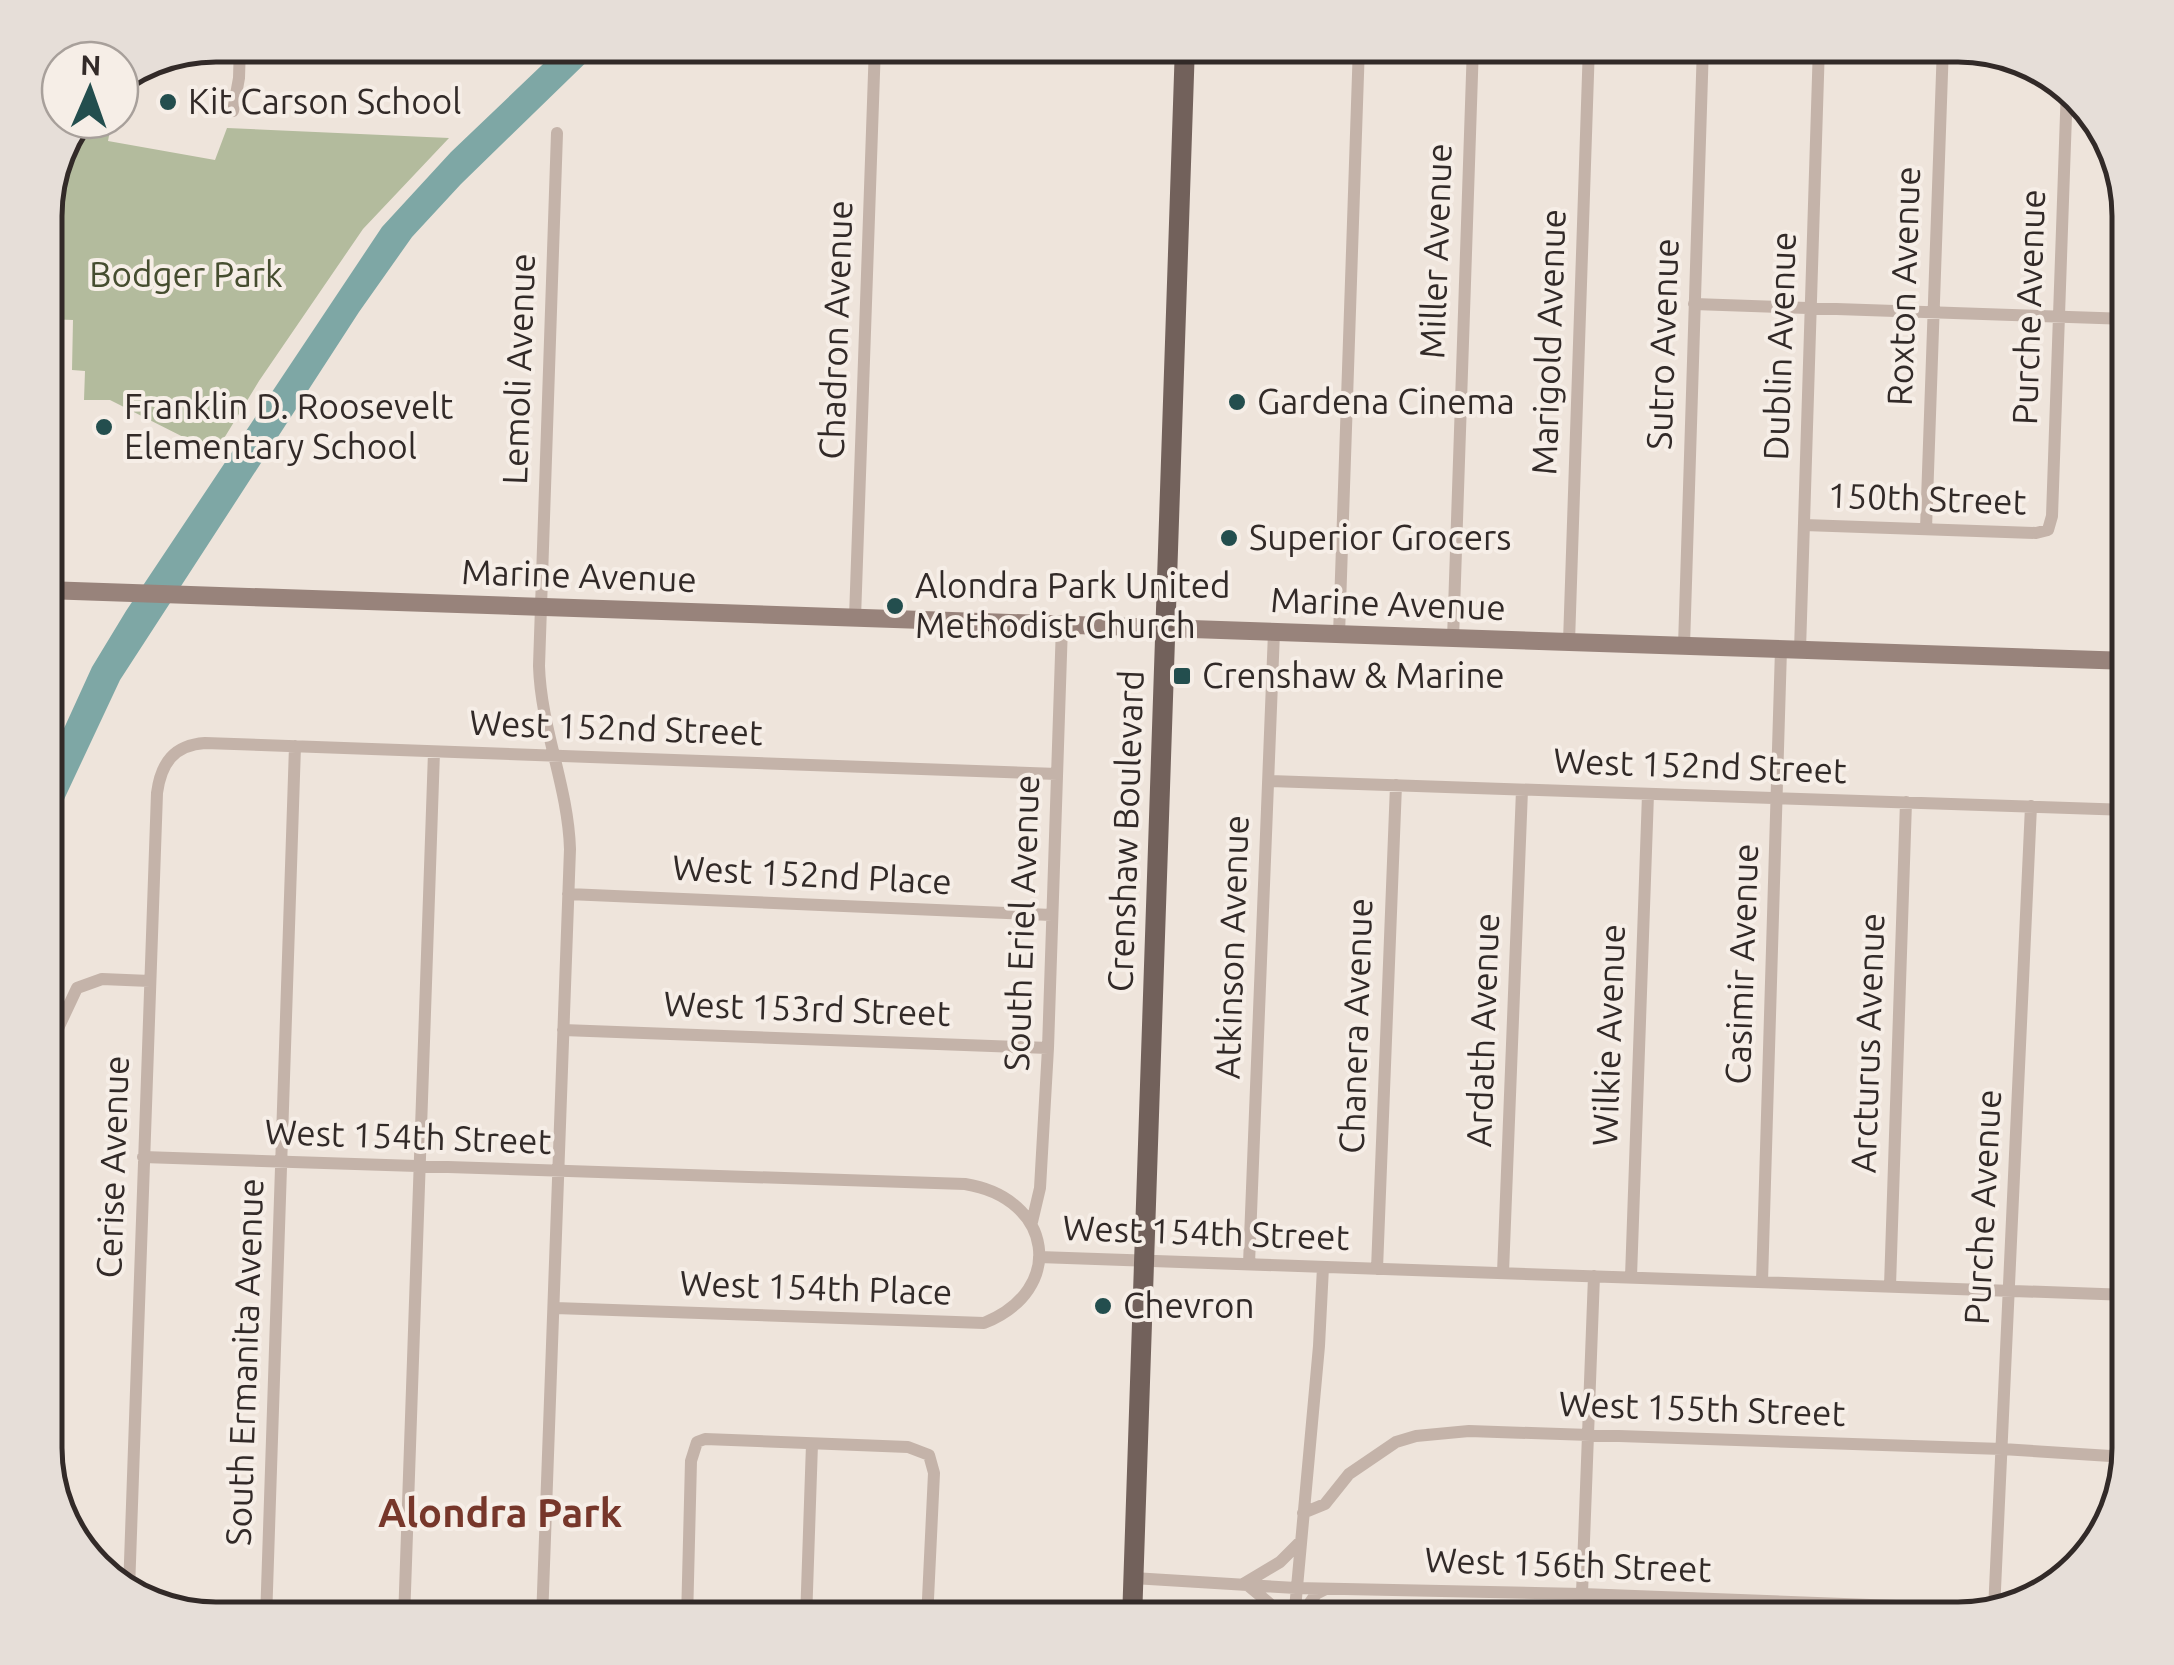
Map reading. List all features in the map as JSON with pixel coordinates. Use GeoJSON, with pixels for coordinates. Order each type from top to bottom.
{"type":"FeatureCollection","features":[{"type":"Feature","properties":{"kind":"main road","name":"Crenshaw Boulevard"},"geometry":{"type":"LineString","coordinates":[[1132,1602],[1184,62]]}},
{"type":"Feature","properties":{"kind":"main road","name":"Marine Avenue"},"geometry":{"type":"LineString","coordinates":[[63,591],[2112,660]]}},
{"type":"Feature","properties":{"kind":"street"},"geometry":{"type":"LineString","coordinates":[[233,111],[238,62]]}},
{"type":"Feature","properties":{"kind":"street","name":"Chadron Avenue"},"geometry":{"type":"LineString","coordinates":[[855,618],[874,62]]}},
{"type":"Feature","properties":{"kind":"street"},"geometry":{"type":"LineString","coordinates":[[1339,635],[1358,62]]}},
{"type":"Feature","properties":{"kind":"street","name":"Miller Avenue"},"geometry":{"type":"LineString","coordinates":[[1453,639],[1472,62]]}},
{"type":"Feature","properties":{"kind":"street","name":"Marigold Avenue"},"geometry":{"type":"LineString","coordinates":[[1569,642],[1588,62]]}},
{"type":"Feature","properties":{"kind":"street","name":"Sutro Avenue"},"geometry":{"type":"LineString","coordinates":[[1684,646],[1702,62]]}},
{"type":"Feature","properties":{"kind":"street","name":"Dublin Avenue"},"geometry":{"type":"LineString","coordinates":[[1791,649],[1804,525],[1818,62]]}},
{"type":"Feature","properties":{"kind":"street","name":"Roxton Avenue"},"geometry":{"type":"LineString","coordinates":[[1926,529],[1941,62]]}},
{"type":"Feature","properties":{"kind":"street","name":"Purche Avenue"},"geometry":{"type":"LineString","coordinates":[[2048,530],[2052,516],[2066,109]]}},
{"type":"Feature","properties":{"kind":"street","name":"Lemoli Avenue"},"geometry":{"type":"LineString","coordinates":[[543,1602],[569,829],[564,789],[541,702],[540,607],[557,133]]}},
{"type":"Feature","properties":{"kind":"street"},"geometry":{"type":"LineString","coordinates":[[1694,304],[2112,319]]}},
{"type":"Feature","properties":{"kind":"street","name":"150th Street"},"geometry":{"type":"LineString","coordinates":[[1804,525],[2036,534],[2048,530]]}},
{"type":"Feature","properties":{"kind":"street","name":"South Eriel Avenue"},"geometry":{"type":"LineString","coordinates":[[1032,1222],[1040,1188],[1048,1048],[1062,625]]}},
{"type":"Feature","properties":{"kind":"street","name":"Atkinson Avenue"},"geometry":{"type":"LineString","coordinates":[[1249,1264],[1274,632]]}},
{"type":"Feature","properties":{"kind":"street","name":"Casimir Avenue"},"geometry":{"type":"LineString","coordinates":[[1762,1282],[1777,798],[1791,649]]}},
{"type":"Feature","properties":{"kind":"street","name":"West 152nd Street"},"geometry":{"type":"LineString","coordinates":[[175,752],[184,746],[205,743],[1057,774]]}},
{"type":"Feature","properties":{"kind":"street","name":"South Ermanita Avenue"},"geometry":{"type":"LineString","coordinates":[[267,1602],[295,746]]}},
{"type":"Feature","properties":{"kind":"street","name":"Cerise Avenue"},"geometry":{"type":"LineString","coordinates":[[129,1575],[157,794],[163,768],[175,752]]}},
{"type":"Feature","properties":{"kind":"street"},"geometry":{"type":"LineString","coordinates":[[405,1602],[434,752]]}},
{"type":"Feature","properties":{"kind":"street","name":"West 152nd Street"},"geometry":{"type":"LineString","coordinates":[[1268,782],[2112,809]]}},
{"type":"Feature","properties":{"kind":"street","name":"Chanera Avenue"},"geometry":{"type":"LineString","coordinates":[[1377,1269],[1396,786]]}},
{"type":"Feature","properties":{"kind":"street","name":"Ardath Avenue"},"geometry":{"type":"LineString","coordinates":[[1504,1273],[1522,790]]}},
{"type":"Feature","properties":{"kind":"street","name":"Wilkie Avenue"},"geometry":{"type":"LineString","coordinates":[[1630,1278],[1648,794]]}},
{"type":"Feature","properties":{"kind":"street","name":"Arcturus Avenue"},"geometry":{"type":"LineString","coordinates":[[1890,1286],[1906,802]]}},
{"type":"Feature","properties":{"kind":"street","name":"Purche Avenue"},"geometry":{"type":"LineString","coordinates":[[1997,1597],[2031,806]]}},
{"type":"Feature","properties":{"kind":"street","name":"West 152nd Place"},"geometry":{"type":"LineString","coordinates":[[568,894],[1052,916]]}},
{"type":"Feature","properties":{"kind":"street"},"geometry":{"type":"LineString","coordinates":[[63,1019],[78,988],[91,980],[150,981]]}},
{"type":"Feature","properties":{"kind":"street","name":"West 153rd Street"},"geometry":{"type":"LineString","coordinates":[[563,1030],[1048,1048]]}},
{"type":"Feature","properties":{"kind":"street","name":"West 154th Street"},"geometry":{"type":"LineString","coordinates":[[143,1157],[965,1184],[1005,1196],[1032,1222],[1040,1257],[2112,1293]]}},
{"type":"Feature","properties":{"kind":"street","name":"West 154th Place"},"geometry":{"type":"LineString","coordinates":[[555,1308],[984,1323],[1019,1302],[1032,1285],[1040,1257]]}},
{"type":"Feature","properties":{"kind":"street"},"geometry":{"type":"LineString","coordinates":[[1296,1602],[1322,1267]]}},
{"type":"Feature","properties":{"kind":"street"},"geometry":{"type":"LineString","coordinates":[[1582,1602],[1594,1276]]}},
{"type":"Feature","properties":{"kind":"street","name":"West 155th Street"},"geometry":{"type":"LineString","coordinates":[[1303,1513],[1326,1504],[1349,1474],[1396,1442],[1470,1431],[2111,1456]]}},
{"type":"Feature","properties":{"kind":"street"},"geometry":{"type":"LineString","coordinates":[[687,1602],[690,1461],[698,1442],[720,1440],[922,1450],[933,1464],[928,1602]]}},
{"type":"Feature","properties":{"kind":"street"},"geometry":{"type":"LineString","coordinates":[[807,1602],[812,1444]]}},
{"type":"Feature","properties":{"kind":"street"},"geometry":{"type":"LineString","coordinates":[[1268,1602],[1244,1583],[1280,1562],[1300,1542]]}},
{"type":"Feature","properties":{"kind":"street","name":"West 156th Street"},"geometry":{"type":"LineString","coordinates":[[1133,1578],[1296,1588],[1790,1602]]}},
{"type":"Feature","properties":{"kind":"street"},"geometry":{"type":"LineString","coordinates":[[1310,1602],[1328,1588]]}},
{"type":"Feature","properties":{"kind":"green space","name":"Bodger Park"},"geometry":{"type":"Polygon","coordinates":[[[227,128],[449,138],[363,229],[215,453],[110,400],[84,400],[85,371],[72,370],[73,320],[63,320],[63,206],[68,177],[83,140],[108,140],[215,160],[227,128]]]}},
{"type":"Feature","properties":{"kind":"water"},"geometry":{"type":"Polygon","coordinates":[[[545,62],[587,62],[412,237],[120,680],[63,802],[63,731],[92,667],[382,227],[451,152],[545,62]]]}},
{"type":"Feature","properties":{"kind":"place","name":"Kit Carson School"},"geometry":{"type":"Point","coordinates":[168,102]}},
{"type":"Feature","properties":{"kind":"place","name":"Gardena Cinema"},"geometry":{"type":"Point","coordinates":[1237,402]}},
{"type":"Feature","properties":{"kind":"place","name":"Franklin D. Roosevelt Elementary School"},"geometry":{"type":"Point","coordinates":[104,427]}},
{"type":"Feature","properties":{"kind":"place","name":"Superior Grocers"},"geometry":{"type":"Point","coordinates":[1229,538]}},
{"type":"Feature","properties":{"kind":"place","name":"Alondra Park United Methodist Church"},"geometry":{"type":"Point","coordinates":[895,606]}},
{"type":"Feature","properties":{"kind":"place","name":"Crenshaw & Marine"},"geometry":{"type":"Point","coordinates":[1182,676]}},
{"type":"Feature","properties":{"kind":"place","name":"Chevron"},"geometry":{"type":"Point","coordinates":[1103,1306]}},
{"type":"Feature","properties":{"kind":"district","name":"Alondra Park"},"geometry":{"type":"Point","coordinates":[500,1513]}}]}
